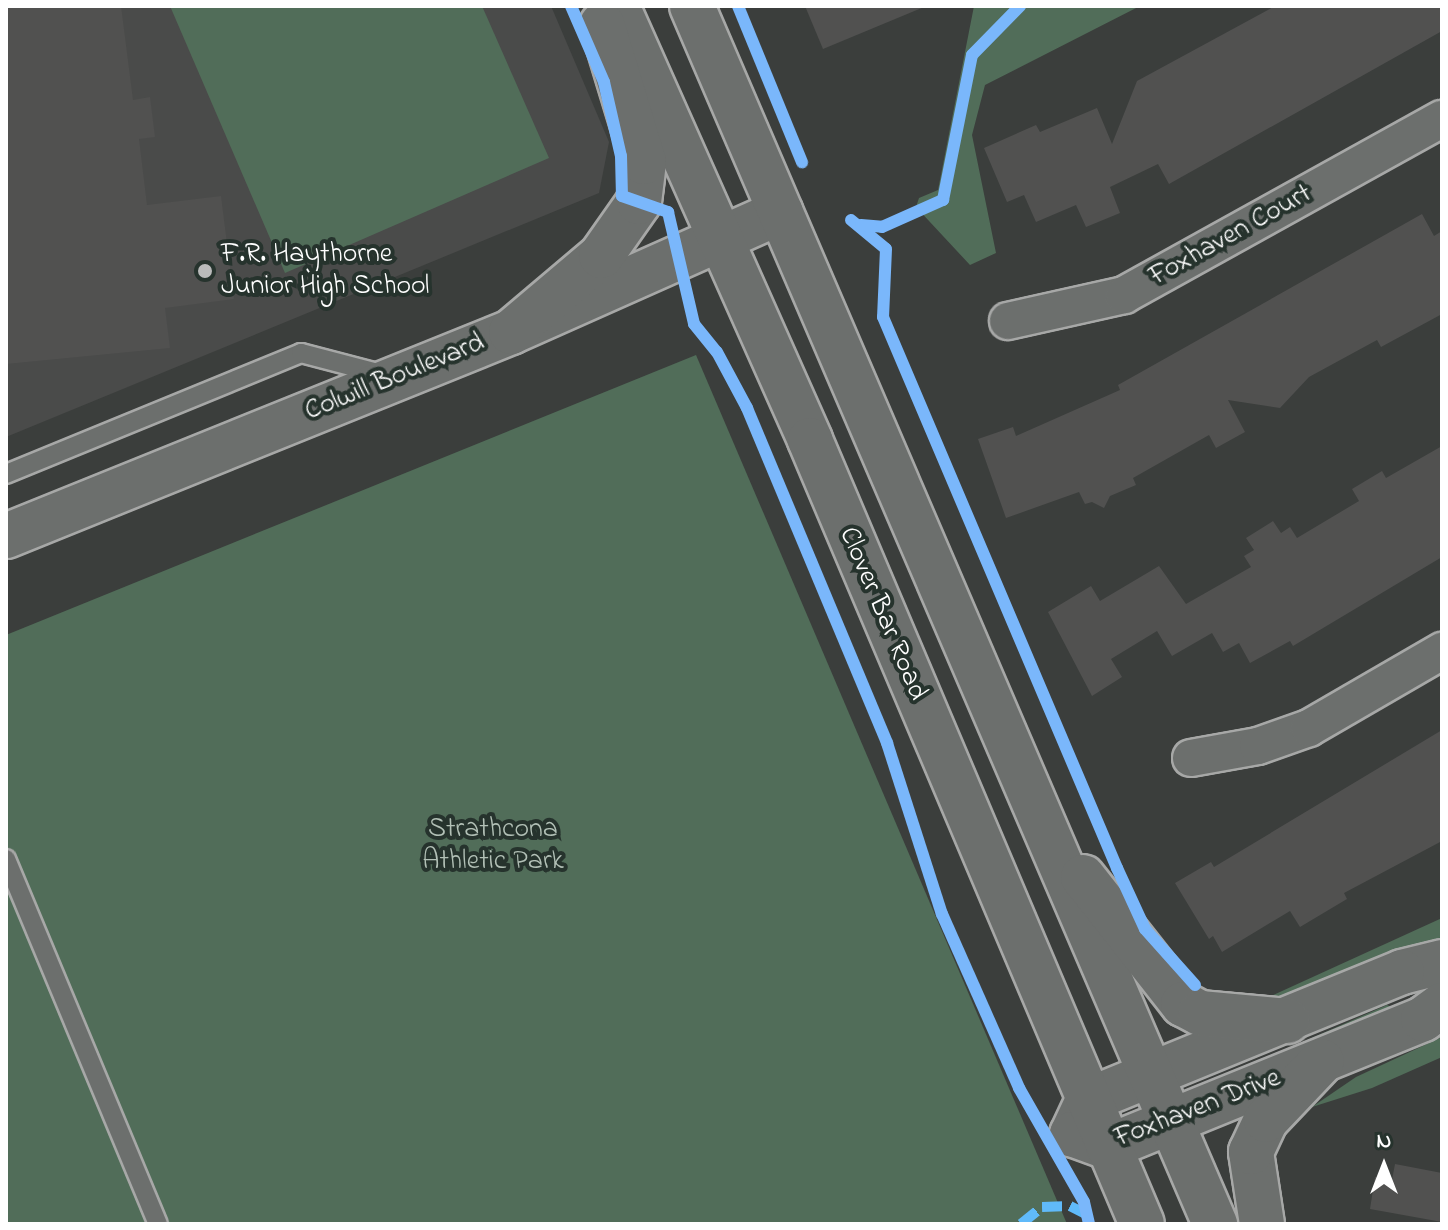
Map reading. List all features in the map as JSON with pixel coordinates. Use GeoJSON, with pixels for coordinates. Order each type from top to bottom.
{"type":"FeatureCollection","features":[{"type":"Feature","properties":{"kind":"main road"},"geometry":{"type":"LineString","coordinates":[[511,332],[601,256],[639,202],[644,162],[597,6]]}},
{"type":"Feature","properties":{"kind":"main road","name":"Clover Bar Road"},"geometry":{"type":"LineString","coordinates":[[617,6],[810,440],[1142,1224]]}},
{"type":"Feature","properties":{"kind":"main road"},"geometry":{"type":"LineString","coordinates":[[692,6],[1215,1224]]}},
{"type":"Feature","properties":{"kind":"main road","name":"Colwill Boulevard"},"geometry":{"type":"LineString","coordinates":[[6,536],[511,332],[781,212]]}},
{"type":"Feature","properties":{"kind":"main road"},"geometry":{"type":"LineString","coordinates":[[1051,838],[1183,1004],[1200,1013],[1288,1021]]}},
{"type":"Feature","properties":{"kind":"main road","name":"Foxhaven Drive"},"geometry":{"type":"LineString","coordinates":[[1088,1100],[1149,1072],[1288,1021],[1402,972],[1442,962]]}},
{"type":"Feature","properties":{"kind":"main road","name":"Foxhaven Drive"},"geometry":{"type":"LineString","coordinates":[[1108,1147],[1423,1019],[1442,1005]]}},
{"type":"Feature","properties":{"kind":"main road"},"geometry":{"type":"LineString","coordinates":[[1262,1224],[1251,1152],[1266,1120],[1322,1061]]}},
{"type":"Feature","properties":{"kind":"street","name":"Foxhaven Court"},"geometry":{"type":"LineString","coordinates":[[1008,321],[1124,295],[1442,119]]}},
{"type":"Feature","properties":{"kind":"street"},"geometry":{"type":"LineString","coordinates":[[1191,758],[1258,746],[1309,728],[1442,651]]}},
{"type":"Feature","properties":{"kind":"lane"},"geometry":{"type":"LineString","coordinates":[[6,474],[301,353],[395,378]]}},
{"type":"Feature","properties":{"kind":"lane"},"geometry":{"type":"LineString","coordinates":[[6,859],[158,1224]]}},
{"type":"Feature","properties":{"kind":"shaded area","name":"F.R. Haythorne Junior High School"},"geometry":{"type":"Polygon","coordinates":[[[6,6],[551,6],[609,142],[599,193],[6,437],[6,6]]]}},
{"type":"Feature","properties":{"kind":"green space"},"geometry":{"type":"Polygon","coordinates":[[[170,6],[482,6],[549,158],[285,273],[170,6]]]}},
{"type":"Feature","properties":{"kind":"green space"},"geometry":{"type":"Polygon","coordinates":[[[974,6],[1140,6],[985,85],[972,135],[996,253],[970,265],[916,207],[919,198],[938,190],[974,6]]]}},
{"type":"Feature","properties":{"kind":"green space","name":"Strathcona Athletic Park"},"geometry":{"type":"Polygon","coordinates":[[[696,355],[1067,1224],[6,1224],[6,635],[696,355]]]}},
{"type":"Feature","properties":{"kind":"green space"},"geometry":{"type":"Polygon","coordinates":[[[1442,918],[1442,937],[1333,982],[1258,1002],[1442,918]]]}},
{"type":"Feature","properties":{"kind":"green space"},"geometry":{"type":"Polygon","coordinates":[[[1387,1005],[1396,1009],[1239,1072],[1241,1069],[1387,1005]]]}},
{"type":"Feature","properties":{"kind":"green space"},"geometry":{"type":"Polygon","coordinates":[[[1442,1037],[1442,1057],[1372,1088],[1312,1107],[1356,1077],[1442,1037]]]}},
{"type":"Feature","properties":{"kind":"building","name":"F.R. Haythorne Junior High School"},"geometry":{"type":"Polygon","coordinates":[[[6,6],[121,6],[133,100],[150,97],[155,137],[139,139],[147,205],[221,196],[234,299],[165,308],[170,348],[6,364],[6,6]]]}},
{"type":"Feature","properties":{"kind":"building"},"geometry":{"type":"Polygon","coordinates":[[[805,6],[924,6],[924,7],[823,49],[805,6]]]}},
{"type":"Feature","properties":{"kind":"building"},"geometry":{"type":"Polygon","coordinates":[[[1275,6],[1442,6],[1442,31],[1169,184],[1158,164],[1110,187],[1120,213],[1086,227],[1076,205],[1036,222],[1024,195],[1007,202],[984,148],[1036,125],[1040,132],[1097,108],[1112,144],[1137,81],[1275,6]]]}},
{"type":"Feature","properties":{"kind":"building"},"geometry":{"type":"Polygon","coordinates":[[[1422,214],[1434,236],[1442,231],[1442,314],[1381,347],[1377,340],[1309,377],[1280,408],[1228,400],[1245,432],[1216,448],[1209,435],[1133,478],[1136,485],[1110,496],[1104,508],[1092,502],[1085,504],[1079,492],[1006,518],[978,439],[1013,427],[1016,436],[1120,390],[1118,385],[1422,214]]]}},
{"type":"Feature","properties":{"kind":"building"},"geometry":{"type":"Polygon","coordinates":[[[1442,446],[1442,557],[1293,646],[1290,641],[1250,663],[1239,643],[1223,652],[1212,633],[1172,656],[1157,631],[1111,659],[1122,677],[1092,696],[1048,612],[1091,586],[1100,601],[1159,566],[1186,604],[1251,567],[1244,556],[1254,550],[1246,538],[1273,521],[1281,533],[1290,527],[1297,538],[1359,501],[1352,489],[1382,471],[1386,478],[1442,446]]]}},
{"type":"Feature","properties":{"kind":"building"},"geometry":{"type":"Polygon","coordinates":[[[1442,730],[1442,841],[1344,893],[1347,899],[1300,927],[1290,911],[1222,952],[1213,936],[1209,939],[1175,883],[1211,862],[1214,867],[1442,730]]]}},
{"type":"Feature","properties":{"kind":"building"},"geometry":{"type":"Polygon","coordinates":[[[1395,1164],[1442,1173],[1442,1222],[1370,1209],[1375,1177],[1392,1180],[1395,1164]]]}},
{"type":"Feature","properties":{"kind":"marked path"},"geometry":{"type":"LineString","coordinates":[[1021,1224],[1042,1207],[1070,1206],[1084,1213]]}},
{"type":"Feature","properties":{"kind":"cycle path"},"geometry":{"type":"LineString","coordinates":[[571,6],[604,82],[621,156],[622,196],[668,212],[694,324],[717,352],[747,408],[887,743],[942,914],[1019,1088],[1084,1202],[1089,1224]]}},
{"type":"Feature","properties":{"kind":"cycle path"},"geometry":{"type":"LineString","coordinates":[[738,6],[802,162]]}},
{"type":"Feature","properties":{"kind":"cycle path"},"geometry":{"type":"LineString","coordinates":[[861,225],[882,227],[943,200],[972,55],[1020,6]]}},
{"type":"Feature","properties":{"kind":"cycle path"},"geometry":{"type":"LineString","coordinates":[[851,220],[886,249],[883,317],[1117,868],[1145,929],[1195,985]]}},
{"type":"Feature","properties":{"kind":"place","name":"F.R. Haythorne Junior High School"},"geometry":{"type":"Point","coordinates":[205,271]}}]}
